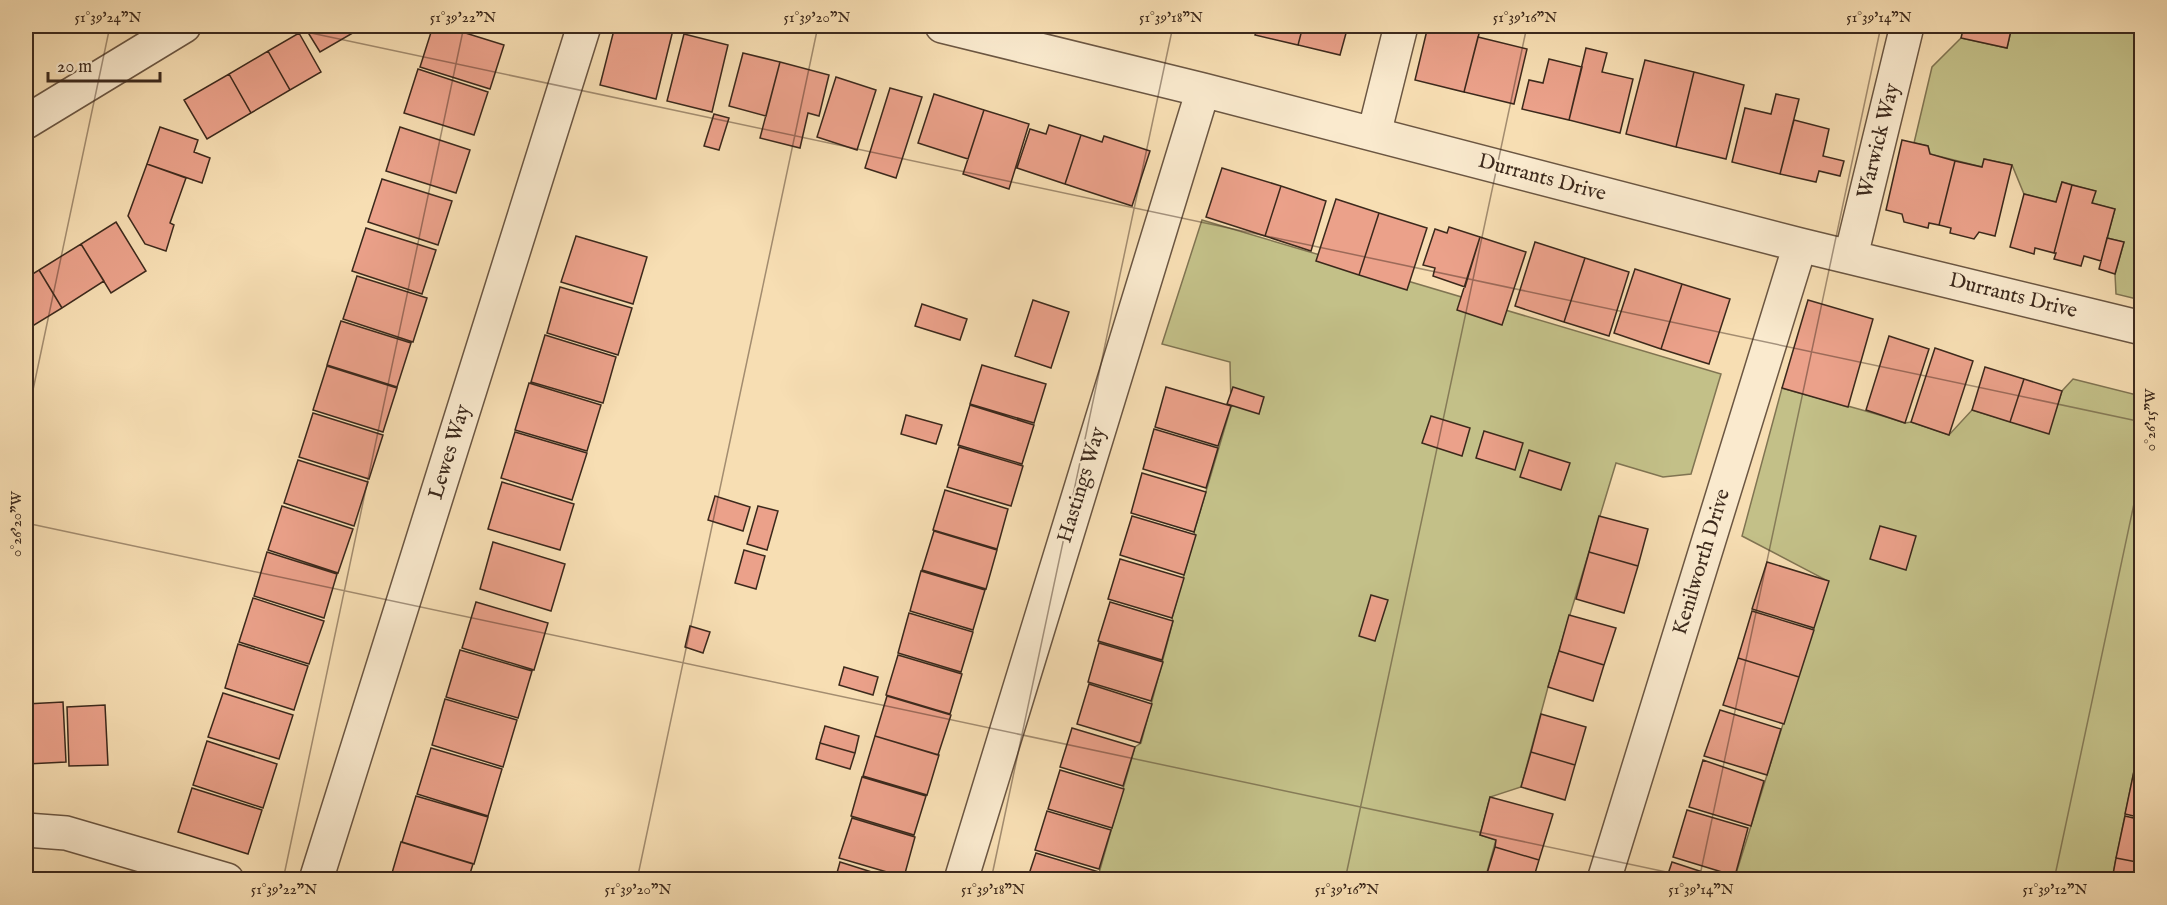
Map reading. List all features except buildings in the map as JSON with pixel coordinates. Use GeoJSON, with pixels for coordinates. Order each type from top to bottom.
{"type":"FeatureCollection","features":[{"type":"Feature","properties":{"kind":"street"},"geometry":{"type":"LineString","coordinates":[[26,122],[184,26]]}},
{"type":"Feature","properties":{"kind":"street","name":"Lewes Way"},"geometry":{"type":"LineString","coordinates":[[316,879],[584,26]]}},
{"type":"Feature","properties":{"kind":"street","name":"Durrants Drive"},"geometry":{"type":"LineString","coordinates":[[942,26],[1203,90],[1800,245],[2142,328]]}},
{"type":"Feature","properties":{"kind":"street"},"geometry":{"type":"LineString","coordinates":[[1374,134],[1401,26]]}},
{"type":"Feature","properties":{"kind":"street","name":"Warwick Way"},"geometry":{"type":"LineString","coordinates":[[1851,256],[1907,26]]}},
{"type":"Feature","properties":{"kind":"street","name":"Hastings Way"},"geometry":{"type":"LineString","coordinates":[[961,879],[1203,90]]}},
{"type":"Feature","properties":{"kind":"street","name":"Kenilworth Drive"},"geometry":{"type":"LineString","coordinates":[[1604,879],[1800,245]]}},
{"type":"Feature","properties":{"kind":"street"},"geometry":{"type":"LineString","coordinates":[[26,830],[66,833],[227,879]]}},
{"type":"Feature","properties":{"kind":"shaded area"},"geometry":{"type":"Polygon","coordinates":[[[2012,26],[2141,26],[2141,300],[2116,294],[2115,274],[2124,242],[2107,238],[2115,209],[2092,203],[2095,191],[2062,182],[2056,202],[2024,194],[2012,165],[1985,159],[1982,167],[1930,154],[1928,146],[1914,143],[1932,67],[1961,38],[2007,48],[2012,26]]]}},
{"type":"Feature","properties":{"kind":"shaded area"},"geometry":{"type":"Polygon","coordinates":[[[1202,220],[1721,374],[1691,474],[1663,477],[1616,463],[1548,687],[1521,787],[1490,797],[1480,835],[1496,840],[1485,879],[1097,880],[1135,747],[1141,743],[1194,532],[1231,407],[1230,362],[1162,344],[1202,220]]]}},
{"type":"Feature","properties":{"kind":"shaded area"},"geometry":{"type":"Polygon","coordinates":[[[2073,379],[2141,396],[2141,750],[2138,765],[2135,766],[2112,879],[1734,880],[1828,581],[1742,536],[1782,388],[1905,423],[1911,422],[1949,435],[1972,410],[2048,433],[2062,391],[2073,379]]]}}]}
